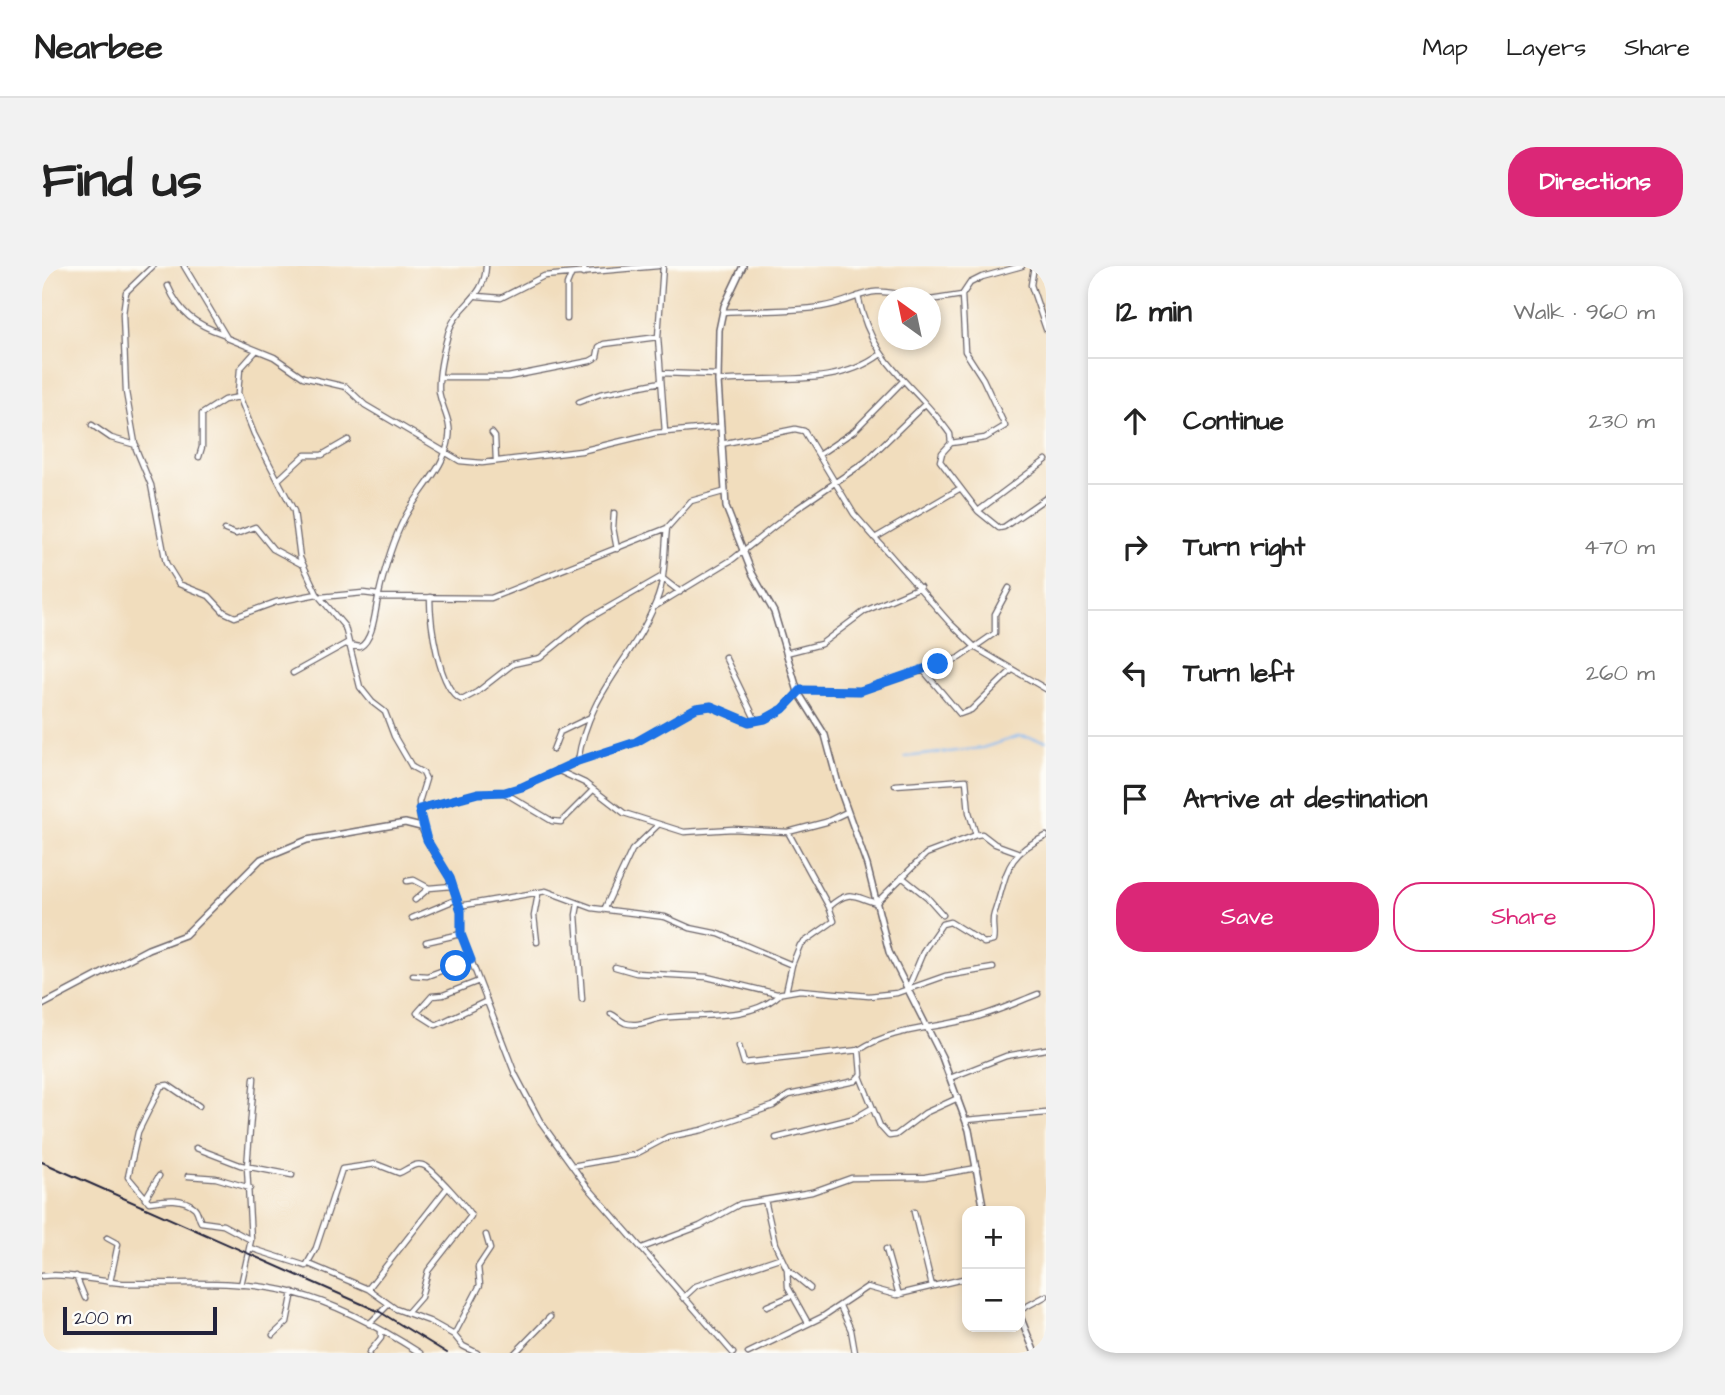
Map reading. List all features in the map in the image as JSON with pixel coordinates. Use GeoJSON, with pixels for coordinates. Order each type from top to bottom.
{"type":"FeatureCollection","features":[{"type":"Feature","properties":{"kind":"street"},"geometry":{"type":"LineString","coordinates":[[153,266],[129,286],[123,304],[124,371],[136,445],[151,485],[166,563],[179,584],[209,596],[224,612],[235,617],[275,602],[318,596],[363,593],[379,596],[491,598],[558,569],[667,528],[691,501],[723,492]]}},
{"type":"Feature","properties":{"kind":"street"},"geometry":{"type":"LineString","coordinates":[[184,266],[223,335]]}},
{"type":"Feature","properties":{"kind":"street"},"geometry":{"type":"LineString","coordinates":[[293,673],[347,644],[365,645],[404,519],[439,467],[445,451],[450,433],[440,394],[451,322],[460,309],[477,296],[485,277],[486,266]]}},
{"type":"Feature","properties":{"kind":"street"},"geometry":{"type":"LineString","coordinates":[[583,274],[585,266]]}},
{"type":"Feature","properties":{"kind":"street"},"geometry":{"type":"LineString","coordinates":[[477,296],[500,298],[537,278],[660,266],[658,337],[665,432]]}},
{"type":"Feature","properties":{"kind":"street"},"geometry":{"type":"LineString","coordinates":[[743,266],[723,312],[718,378],[723,492],[742,553],[774,612],[798,692],[825,735],[847,812],[867,865],[890,952],[958,1098],[978,1168],[983,1206]]}},
{"type":"Feature","properties":{"kind":"street"},"geometry":{"type":"LineString","coordinates":[[1022,266],[982,276],[970,283],[962,295],[965,351],[980,373],[1004,426],[985,438],[951,443],[942,453],[940,461],[978,511],[999,528],[1046,498]]}},
{"type":"Feature","properties":{"kind":"street"},"geometry":{"type":"LineString","coordinates":[[1034,266],[1031,285],[1046,329]]}},
{"type":"Feature","properties":{"kind":"street"},"geometry":{"type":"LineString","coordinates":[[567,319],[567,285],[571,274]]}},
{"type":"Feature","properties":{"kind":"street"},"geometry":{"type":"LineString","coordinates":[[168,286],[177,307],[209,329],[282,361],[303,377],[346,387],[365,405],[456,460]]}},
{"type":"Feature","properties":{"kind":"street"},"geometry":{"type":"LineString","coordinates":[[723,312],[819,307],[868,291],[878,291]]}},
{"type":"Feature","properties":{"kind":"street"},"geometry":{"type":"LineString","coordinates":[[941,298],[962,295]]}},
{"type":"Feature","properties":{"kind":"street"},"geometry":{"type":"LineString","coordinates":[[858,296],[862,316],[881,354],[902,382],[950,434],[951,443]]}},
{"type":"Feature","properties":{"kind":"street"},"geometry":{"type":"LineString","coordinates":[[442,377],[508,377],[590,361],[597,357],[599,347],[604,344],[658,337]]}},
{"type":"Feature","properties":{"kind":"street"},"geometry":{"type":"LineString","coordinates":[[257,351],[237,374],[239,397],[254,433],[294,511],[302,564],[318,596],[343,623],[360,687],[385,712],[394,736],[412,766],[426,779],[419,809],[421,827],[452,886],[459,906],[461,934],[515,1074],[541,1121],[572,1166],[733,1353]]}},
{"type":"Feature","properties":{"kind":"street"},"geometry":{"type":"LineString","coordinates":[[661,373],[718,378],[806,378],[852,369],[881,354]]}},
{"type":"Feature","properties":{"kind":"street"},"geometry":{"type":"LineString","coordinates":[[579,402],[600,394],[661,382]]}},
{"type":"Feature","properties":{"kind":"street"},"geometry":{"type":"LineString","coordinates":[[820,454],[854,431],[902,382]]}},
{"type":"Feature","properties":{"kind":"street"},"geometry":{"type":"LineString","coordinates":[[199,457],[202,447],[202,414],[224,400],[239,397]]}},
{"type":"Feature","properties":{"kind":"street"},"geometry":{"type":"LineString","coordinates":[[654,607],[742,553],[758,538],[881,448],[925,404]]}},
{"type":"Feature","properties":{"kind":"street"},"geometry":{"type":"LineString","coordinates":[[92,425],[111,438],[136,445]]}},
{"type":"Feature","properties":{"kind":"street"},"geometry":{"type":"LineString","coordinates":[[439,467],[456,460],[496,461],[581,451],[665,432],[721,427]]}},
{"type":"Feature","properties":{"kind":"street"},"geometry":{"type":"LineString","coordinates":[[721,444],[800,429],[820,454],[855,514],[976,648],[1010,671],[1046,689]]}},
{"type":"Feature","properties":{"kind":"street"},"geometry":{"type":"LineString","coordinates":[[492,433],[495,437],[496,461]]}},
{"type":"Feature","properties":{"kind":"street"},"geometry":{"type":"LineString","coordinates":[[279,479],[306,455],[322,455],[348,440]]}},
{"type":"Feature","properties":{"kind":"street"},"geometry":{"type":"LineString","coordinates":[[978,511],[1046,460]]}},
{"type":"Feature","properties":{"kind":"street"},"geometry":{"type":"LineString","coordinates":[[875,538],[959,489]]}},
{"type":"Feature","properties":{"kind":"street"},"geometry":{"type":"LineString","coordinates":[[614,513],[613,528],[617,549]]}},
{"type":"Feature","properties":{"kind":"street"},"geometry":{"type":"LineString","coordinates":[[225,530],[236,534],[255,527],[273,549],[302,564]]}},
{"type":"Feature","properties":{"kind":"street"},"geometry":{"type":"LineString","coordinates":[[578,761],[595,701],[654,607],[667,550],[667,528]]}},
{"type":"Feature","properties":{"kind":"street"},"geometry":{"type":"LineString","coordinates":[[430,597],[430,625],[436,652],[452,690],[462,700],[477,692],[513,664],[540,658],[588,619],[661,577]]}},
{"type":"Feature","properties":{"kind":"street"},"geometry":{"type":"LineString","coordinates":[[661,577],[680,593]]}},
{"type":"Feature","properties":{"kind":"street"},"geometry":{"type":"LineString","coordinates":[[786,654],[821,644],[865,611],[920,587]]}},
{"type":"Feature","properties":{"kind":"street"},"geometry":{"type":"LineString","coordinates":[[419,809],[478,793],[505,792],[557,769],[636,742],[696,708],[711,706],[741,720],[756,721],[783,709],[798,692],[806,689],[860,691],[959,659],[995,633],[995,614],[1009,588]]}},
{"type":"Feature","properties":{"kind":"street"},"geometry":{"type":"LineString","coordinates":[[725,657],[756,721]]}},
{"type":"Feature","properties":{"kind":"street"},"geometry":{"type":"LineString","coordinates":[[923,669],[960,714],[971,710],[1010,671]]}},
{"type":"Feature","properties":{"kind":"street"},"geometry":{"type":"LineString","coordinates":[[553,750],[560,732],[590,718]]}},
{"type":"Feature","properties":{"kind":"street"},"geometry":{"type":"LineString","coordinates":[[557,769],[593,790],[624,813],[694,834],[733,829],[788,832],[847,812]]}},
{"type":"Feature","properties":{"kind":"street"},"geometry":{"type":"LineString","coordinates":[[895,785],[966,779],[969,812],[976,835]]}},
{"type":"Feature","properties":{"kind":"street"},"geometry":{"type":"LineString","coordinates":[[505,792],[552,821],[561,822],[593,790]]}},
{"type":"Feature","properties":{"kind":"street"},"geometry":{"type":"LineString","coordinates":[[42,1005],[148,948],[185,935],[261,859],[307,840],[381,830],[405,823],[421,827]]}},
{"type":"Feature","properties":{"kind":"street"},"geometry":{"type":"LineString","coordinates":[[604,910],[632,850],[658,825]]}},
{"type":"Feature","properties":{"kind":"street"},"geometry":{"type":"LineString","coordinates":[[784,993],[800,945],[834,921],[788,832]]}},
{"type":"Feature","properties":{"kind":"street"},"geometry":{"type":"LineString","coordinates":[[876,903],[926,854],[976,835],[982,834],[995,844],[1017,852]]}},
{"type":"Feature","properties":{"kind":"street"},"geometry":{"type":"LineString","coordinates":[[906,989],[924,950],[942,924],[950,922],[984,943],[993,941],[993,916],[1017,852],[1046,836]]}},
{"type":"Feature","properties":{"kind":"street"},"geometry":{"type":"LineString","coordinates":[[902,877],[927,897],[943,915]]}},
{"type":"Feature","properties":{"kind":"street"},"geometry":{"type":"LineString","coordinates":[[407,881],[414,880],[429,888],[452,886]]}},
{"type":"Feature","properties":{"kind":"street"},"geometry":{"type":"LineString","coordinates":[[415,900],[429,888]]}},
{"type":"Feature","properties":{"kind":"street"},"geometry":{"type":"LineString","coordinates":[[459,906],[546,891],[578,904],[665,918],[691,928],[719,934],[792,965]]}},
{"type":"Feature","properties":{"kind":"street"},"geometry":{"type":"LineString","coordinates":[[537,942],[534,916],[538,894]]}},
{"type":"Feature","properties":{"kind":"street"},"geometry":{"type":"LineString","coordinates":[[829,907],[851,894],[858,894],[876,903]]}},
{"type":"Feature","properties":{"kind":"street"},"geometry":{"type":"LineString","coordinates":[[412,918],[455,900]]}},
{"type":"Feature","properties":{"kind":"street"},"geometry":{"type":"LineString","coordinates":[[578,904],[576,915],[582,999]]}},
{"type":"Feature","properties":{"kind":"street"},"geometry":{"type":"LineString","coordinates":[[426,942],[461,934]]}},
{"type":"Feature","properties":{"kind":"street"},"geometry":{"type":"LineString","coordinates":[[413,975],[427,976],[471,960]]}},
{"type":"Feature","properties":{"kind":"street"},"geometry":{"type":"LineString","coordinates":[[615,967],[636,973],[707,977],[784,993]]}},
{"type":"Feature","properties":{"kind":"street"},"geometry":{"type":"LineString","coordinates":[[611,1014],[625,1023],[640,1024],[664,1018],[721,1017],[758,1006],[784,993],[800,990],[869,996],[906,989],[944,976],[993,968]]}},
{"type":"Feature","properties":{"kind":"street"},"geometry":{"type":"LineString","coordinates":[[480,981],[443,995],[432,996],[417,1013],[436,1025],[488,1000]]}},
{"type":"Feature","properties":{"kind":"street"},"geometry":{"type":"LineString","coordinates":[[739,1046],[744,1063],[859,1050],[885,1036],[965,1020],[1038,994]]}},
{"type":"Feature","properties":{"kind":"street"},"geometry":{"type":"LineString","coordinates":[[950,1078],[1006,1056],[1046,1049]]}},
{"type":"Feature","properties":{"kind":"street"},"geometry":{"type":"LineString","coordinates":[[859,1050],[860,1076],[883,1132],[893,1136],[925,1113],[958,1098]]}},
{"type":"Feature","properties":{"kind":"street"},"geometry":{"type":"LineString","coordinates":[[572,1166],[634,1155],[668,1137],[702,1130],[773,1106],[789,1095],[847,1083],[860,1076]]}},
{"type":"Feature","properties":{"kind":"street"},"geometry":{"type":"LineString","coordinates":[[241,1285],[251,1240],[247,1167],[254,1078]]}},
{"type":"Feature","properties":{"kind":"street"},"geometry":{"type":"LineString","coordinates":[[198,1106],[165,1084],[157,1093],[138,1132],[128,1173],[131,1183],[149,1202],[166,1199],[183,1202],[195,1208],[201,1222],[223,1225],[251,1240]]}},
{"type":"Feature","properties":{"kind":"street"},"geometry":{"type":"LineString","coordinates":[[776,1138],[855,1118],[872,1108]]}},
{"type":"Feature","properties":{"kind":"street"},"geometry":{"type":"LineString","coordinates":[[966,1120],[1046,1114]]}},
{"type":"Feature","properties":{"kind":"street"},"geometry":{"type":"LineString","coordinates":[[196,1148],[247,1167],[292,1175]]}},
{"type":"Feature","properties":{"kind":"street"},"geometry":{"type":"LineString","coordinates":[[309,1264],[328,1205],[339,1185],[342,1169],[376,1164],[399,1173],[414,1165],[425,1166],[464,1204],[471,1216],[428,1270],[421,1297],[407,1313]]}},
{"type":"Feature","properties":{"kind":"street"},"geometry":{"type":"LineString","coordinates":[[642,1248],[700,1226],[730,1208],[812,1192],[851,1178],[925,1177],[978,1168]]}},
{"type":"Feature","properties":{"kind":"street"},"geometry":{"type":"LineString","coordinates":[[145,1199],[159,1176]]}},
{"type":"Feature","properties":{"kind":"street"},"geometry":{"type":"LineString","coordinates":[[188,1176],[216,1178],[250,1188]]}},
{"type":"Feature","properties":{"kind":"street"},"geometry":{"type":"LineString","coordinates":[[368,1289],[447,1188]]}},
{"type":"Feature","properties":{"kind":"street"},"geometry":{"type":"LineString","coordinates":[[765,1200],[779,1258],[787,1269],[810,1288]]}},
{"type":"Feature","properties":{"kind":"street"},"geometry":{"type":"LineString","coordinates":[[914,1212],[932,1286]]}},
{"type":"Feature","properties":{"kind":"street"},"geometry":{"type":"LineString","coordinates":[[454,1335],[480,1285],[478,1267],[490,1249],[486,1235]]}},
{"type":"Feature","properties":{"kind":"street"},"geometry":{"type":"LineString","coordinates":[[107,1238],[118,1244],[110,1282]]}},
{"type":"Feature","properties":{"kind":"street"},"geometry":{"type":"LineString","coordinates":[[250,1248],[268,1251],[299,1266],[309,1264],[368,1289],[388,1305],[454,1335],[463,1346],[477,1353]]}},
{"type":"Feature","properties":{"kind":"street"},"geometry":{"type":"LineString","coordinates":[[886,1249],[899,1295]]}},
{"type":"Feature","properties":{"kind":"street"},"geometry":{"type":"LineString","coordinates":[[683,1298],[696,1286],[779,1258]]}},
{"type":"Feature","properties":{"kind":"street"},"geometry":{"type":"LineString","coordinates":[[787,1269],[788,1287],[808,1323]]}},
{"type":"Feature","properties":{"kind":"street"},"geometry":{"type":"LineString","coordinates":[[42,1276],[76,1276],[110,1282],[241,1285],[293,1292],[382,1330],[419,1353]]}},
{"type":"Feature","properties":{"kind":"street"},"geometry":{"type":"LineString","coordinates":[[76,1276],[85,1298]]}},
{"type":"Feature","properties":{"kind":"street"},"geometry":{"type":"LineString","coordinates":[[748,1353],[840,1306],[869,1286],[888,1294],[899,1295],[962,1279]]}},
{"type":"Feature","properties":{"kind":"street"},"geometry":{"type":"LineString","coordinates":[[273,1335],[287,1322],[293,1292]]}},
{"type":"Feature","properties":{"kind":"street"},"geometry":{"type":"LineString","coordinates":[[767,1306],[793,1295]]}},
{"type":"Feature","properties":{"kind":"street"},"geometry":{"type":"LineString","coordinates":[[1025,1307],[1046,1296]]}},
{"type":"Feature","properties":{"kind":"street"},"geometry":{"type":"LineString","coordinates":[[369,1324],[388,1305]]}},
{"type":"Feature","properties":{"kind":"street"},"geometry":{"type":"LineString","coordinates":[[840,1306],[851,1331],[855,1353]]}},
{"type":"Feature","properties":{"kind":"street"},"geometry":{"type":"LineString","coordinates":[[515,1353],[550,1317]]}},
{"type":"Feature","properties":{"kind":"street"},"geometry":{"type":"LineString","coordinates":[[1025,1328],[1035,1353]]}},
{"type":"Feature","properties":{"kind":"street"},"geometry":{"type":"LineString","coordinates":[[369,1353],[381,1338],[382,1330]]}},
{"type":"Feature","properties":{"kind":"waterway"},"geometry":{"type":"LineString","coordinates":[[905,757],[982,748],[1020,736],[1046,741]]}},
{"type":"Feature","properties":{"kind":"railway"},"geometry":{"type":"LineString","coordinates":[[42,1162],[380,1312],[447,1353]]}},
{"type":"Feature","properties":{"kind":"route"},"geometry":{"type":"LineString","coordinates":[[456,966],[471,960],[460,930],[461,911],[455,900],[450,878],[421,827],[419,809],[478,793],[505,792],[522,787],[557,769],[636,742],[701,706],[726,711],[741,720],[756,721],[783,709],[801,690],[860,691],[938,664]]}}]}
